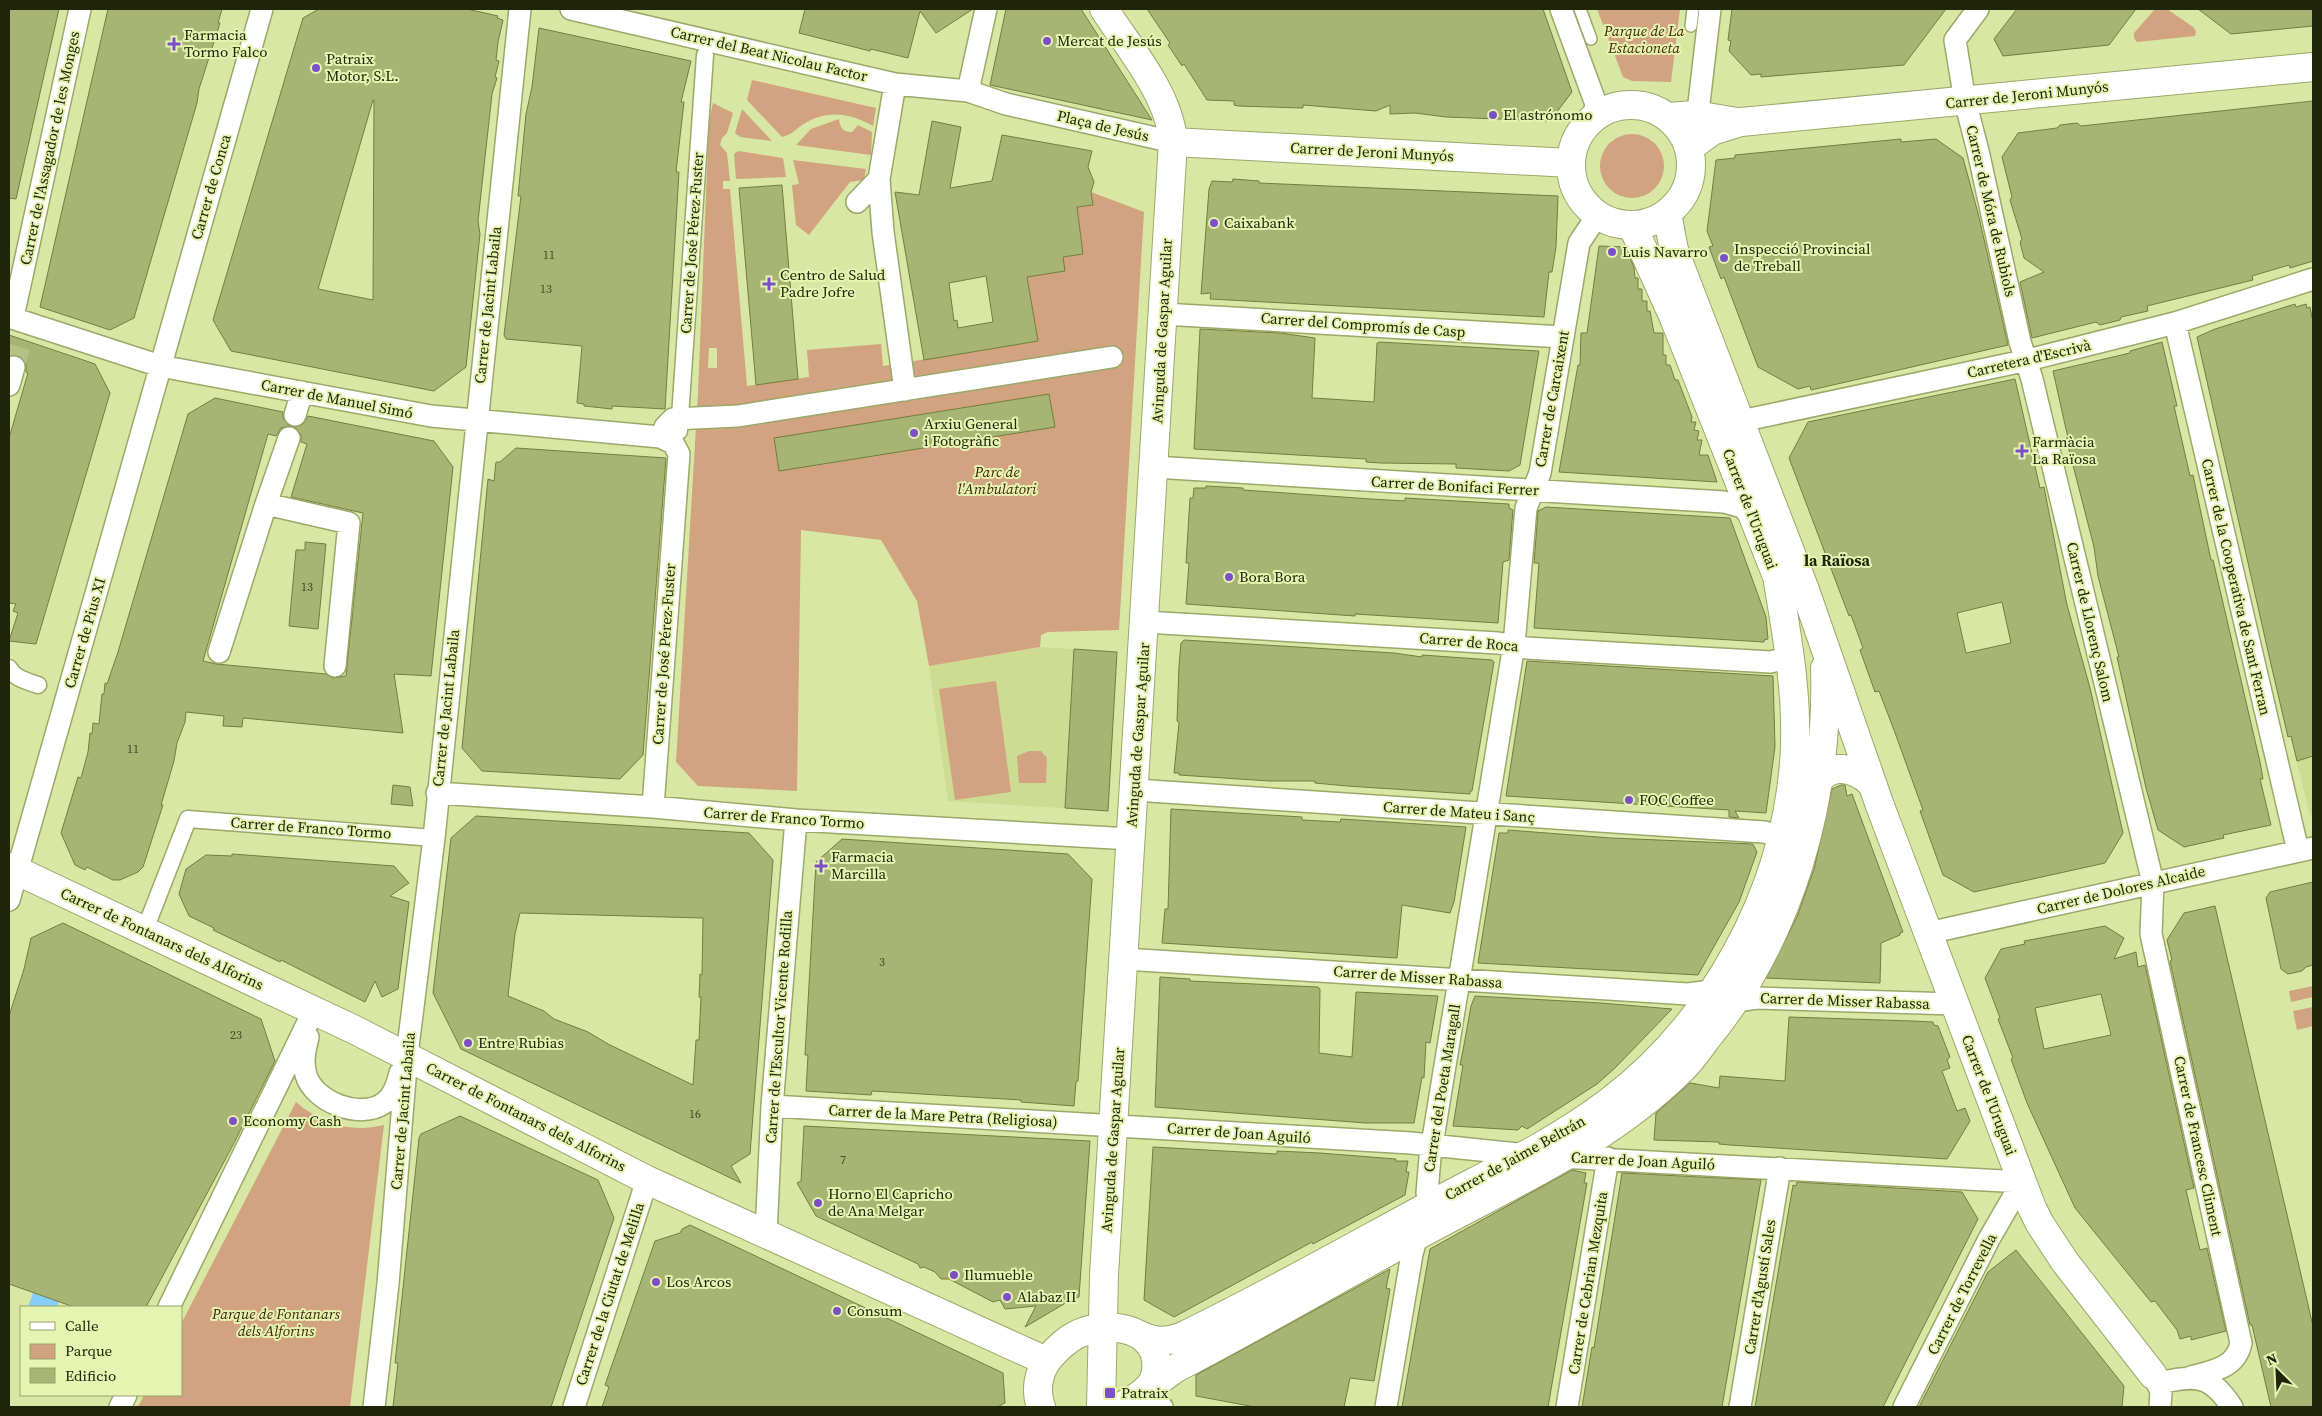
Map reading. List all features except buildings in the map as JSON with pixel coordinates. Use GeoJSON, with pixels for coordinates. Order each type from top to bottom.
{"type":"FeatureCollection","features":[{"type":"Feature","properties":{"kind":"street","name":"Carrer de l'Assagador de les Monges"},"geometry":{"type":"LineString","coordinates":[[18,324],[80,9]]}},
{"type":"Feature","properties":{"kind":"street","name":"Carrer de Conca"},"geometry":{"type":"LineString","coordinates":[[160,366],[262,9]]}},
{"type":"Feature","properties":{"kind":"street","name":"Carrer de Jacint Labaila"},"geometry":{"type":"LineString","coordinates":[[374,1407],[388,1284],[407,1055],[434,838],[437,792],[520,9]]}},
{"type":"Feature","properties":{"kind":"street","name":"Carrer del Beat Nicolau Factor"},"geometry":{"type":"LineString","coordinates":[[571,9],[895,84],[968,91]]}},
{"type":"Feature","properties":{"kind":"street"},"geometry":{"type":"LineString","coordinates":[[968,91],[986,9]]}},
{"type":"Feature","properties":{"kind":"street","name":"Plaça de Jesús"},"geometry":{"type":"LineString","coordinates":[[968,91],[1006,104],[1173,142],[1172,125],[1163,103],[1104,9]]}},
{"type":"Feature","properties":{"kind":"street"},"geometry":{"type":"LineString","coordinates":[[1561,9],[1596,104],[1593,118]]}},
{"type":"Feature","properties":{"kind":"street"},"geometry":{"type":"LineString","coordinates":[[1688,145],[1675,124],[1668,117],[1641,106],[1623,105],[1607,109],[1593,118],[1577,137],[1570,163],[1572,179],[1578,196],[1597,216],[1612,222],[1632,225],[1656,220],[1667,213],[1678,202],[1686,188],[1690,173],[1688,145],[1695,115],[1710,9]]}},
{"type":"Feature","properties":{"kind":"street","name":"Carrer de Móra de Rubiols"},"geometry":{"type":"LineString","coordinates":[[1978,9],[1954,40],[1965,101],[1978,151],[2020,342],[2028,360]]}},
{"type":"Feature","properties":{"kind":"street","name":"Carrer de José Pérez-Fuster"},"geometry":{"type":"LineString","coordinates":[[653,807],[679,454],[674,432],[705,55]]}},
{"type":"Feature","properties":{"kind":"street","name":"Carrer de Jeroni Munyós"},"geometry":{"type":"LineString","coordinates":[[1688,145],[1712,131],[1741,122],[2313,67]]}},
{"type":"Feature","properties":{"kind":"street"},"geometry":{"type":"LineString","coordinates":[[895,84],[879,179],[883,232],[905,390]]}},
{"type":"Feature","properties":{"kind":"street","name":"Carrer de Jeroni Munyós"},"geometry":{"type":"LineString","coordinates":[[1668,117],[1695,115],[1741,122]]}},
{"type":"Feature","properties":{"kind":"street","name":"Carrer de Jeroni Munyós"},"geometry":{"type":"LineString","coordinates":[[1173,142],[1570,163]]}},
{"type":"Feature","properties":{"kind":"street","name":"Avinguda de Gaspar Aguilar"},"geometry":{"type":"LineString","coordinates":[[1101,1407],[1104,1293],[1173,142]]}},
{"type":"Feature","properties":{"kind":"street"},"geometry":{"type":"LineString","coordinates":[[857,202],[879,179]]}},
{"type":"Feature","properties":{"kind":"street","name":"Carrer de l'Uruguai"},"geometry":{"type":"LineString","coordinates":[[1667,213],[1674,250],[1741,421],[1824,647],[1872,785],[2022,1182],[2049,1239],[2156,1379]]}},
{"type":"Feature","properties":{"kind":"street","name":"Carrer de Carcaixent"},"geometry":{"type":"LineString","coordinates":[[1514,645],[1526,508],[1540,473],[1579,243],[1597,216]]}},
{"type":"Feature","properties":{"kind":"street","name":"Carrer de l'Uruguai"},"geometry":{"type":"LineString","coordinates":[[1632,225],[1674,318],[1778,582],[1789,605],[1804,653],[1872,785]]}},
{"type":"Feature","properties":{"kind":"street","name":"Carretera d'Escrivà"},"geometry":{"type":"LineString","coordinates":[[1741,421],[2028,360],[2175,324],[2313,278]]}},
{"type":"Feature","properties":{"kind":"street","name":"Carrer del Compromís de Casp"},"geometry":{"type":"LineString","coordinates":[[1163,314],[1563,337]]}},
{"type":"Feature","properties":{"kind":"street","name":"Carrer de Manuel Simó"},"geometry":{"type":"LineString","coordinates":[[18,324],[160,366],[431,416],[674,432],[738,416],[1112,357]]}},
{"type":"Feature","properties":{"kind":"street","name":"Carrer de la Cooperativa de Sant Ferran"},"geometry":{"type":"LineString","coordinates":[[2175,324],[2305,849]]}},
{"type":"Feature","properties":{"kind":"street","name":"Carrer de Llorenç Salom"},"geometry":{"type":"LineString","coordinates":[[2028,360],[2153,883]]}},
{"type":"Feature","properties":{"kind":"street","name":"Carrer de Pius XI"},"geometry":{"type":"LineString","coordinates":[[9,900],[13,870],[160,366]]}},
{"type":"Feature","properties":{"kind":"street"},"geometry":{"type":"LineString","coordinates":[[295,415],[302,392]]}},
{"type":"Feature","properties":{"kind":"street"},"geometry":{"type":"LineString","coordinates":[[219,652],[288,438]]}},
{"type":"Feature","properties":{"kind":"street","name":"Carrer de Bonifaci Ferrer"},"geometry":{"type":"LineString","coordinates":[[1154,467],[1724,502],[1742,507],[1752,516]]}},
{"type":"Feature","properties":{"kind":"street"},"geometry":{"type":"LineString","coordinates":[[266,504],[349,523],[335,666]]}},
{"type":"Feature","properties":{"kind":"street","name":"Carrer de Jaime Beltrán"},"geometry":{"type":"LineString","coordinates":[[1140,1401],[1176,1368],[1565,1157],[1633,1110],[1682,1070],[1723,996],[1740,946],[1764,896],[1790,804],[1795,761],[1794,717],[1789,652],[1778,582]]}},
{"type":"Feature","properties":{"kind":"street","name":"Carrer de Roca"},"geometry":{"type":"LineString","coordinates":[[1145,622],[1771,662],[1785,658],[1789,652]]}},
{"type":"Feature","properties":{"kind":"street","name":"Carrer del Poeta Maragall"},"geometry":{"type":"LineString","coordinates":[[1436,1202],[1431,1199],[1426,1188],[1432,1145],[1514,645]]}},
{"type":"Feature","properties":{"kind":"street","name":"Carrer de Jaime Beltrán"},"geometry":{"type":"LineString","coordinates":[[1142,1336],[1160,1341],[1169,1341],[1181,1337],[1524,1155],[1583,1121],[1630,1085],[1723,996],[1766,947],[1789,893],[1807,835],[1824,740],[1826,694],[1824,647]]}},
{"type":"Feature","properties":{"kind":"street"},"geometry":{"type":"LineString","coordinates":[[9,668],[12,674],[20,679],[38,685]]}},
{"type":"Feature","properties":{"kind":"street"},"geometry":{"type":"LineString","coordinates":[[1817,783],[1825,773],[1835,769],[1852,769],[1860,772],[1872,785]]}},
{"type":"Feature","properties":{"kind":"street","name":"Carrer de Mateu i Sanç"},"geometry":{"type":"LineString","coordinates":[[1135,790],[1764,832],[1776,835],[1781,841]]}},
{"type":"Feature","properties":{"kind":"street","name":"Carrer de Franco Tormo"},"geometry":{"type":"LineString","coordinates":[[437,792],[653,807],[796,820],[1131,839]]}},
{"type":"Feature","properties":{"kind":"street","name":"Carrer de Franco Tormo"},"geometry":{"type":"LineString","coordinates":[[144,932],[188,819],[434,838]]}},
{"type":"Feature","properties":{"kind":"street","name":"Carrer de l'Escultor Vicente Rodilla"},"geometry":{"type":"LineString","coordinates":[[766,1234],[772,1106],[796,820]]}},
{"type":"Feature","properties":{"kind":"street","name":"Carrer de Dolores Alcaide"},"geometry":{"type":"LineString","coordinates":[[1928,933],[2305,849]]}},
{"type":"Feature","properties":{"kind":"street","name":"Carrer de Fontanars dels Alforins"},"geometry":{"type":"LineString","coordinates":[[13,870],[407,1055],[647,1180],[1046,1361]]}},
{"type":"Feature","properties":{"kind":"street","name":"Carrer de Francesc Climent"},"geometry":{"type":"LineString","coordinates":[[2153,883],[2151,934],[2241,1343],[2235,1360],[2218,1370],[2191,1377]]}},
{"type":"Feature","properties":{"kind":"street","name":"Carrer de Misser Rabassa"},"geometry":{"type":"LineString","coordinates":[[1124,959],[1757,998],[1955,1004]]}},
{"type":"Feature","properties":{"kind":"street"},"geometry":{"type":"LineString","coordinates":[[314,1010],[303,1064],[306,1077],[322,1096],[334,1103],[352,1109],[364,1110],[384,1103],[393,1093],[407,1055]]}},
{"type":"Feature","properties":{"kind":"street"},"geometry":{"type":"LineString","coordinates":[[169,1306],[314,1010]]}},
{"type":"Feature","properties":{"kind":"street","name":"Carrer de la Mare Petra (Religiosa)"},"geometry":{"type":"LineString","coordinates":[[772,1106],[1114,1125]]}},
{"type":"Feature","properties":{"kind":"street","name":"Carrer de Joan Aguiló"},"geometry":{"type":"LineString","coordinates":[[1114,1125],[1432,1145],[1524,1155],[1608,1158],[2022,1182]]}},
{"type":"Feature","properties":{"kind":"street","name":"Carrer de Cebrian Mezquita"},"geometry":{"type":"LineString","coordinates":[[1567,1407],[1608,1158]]}},
{"type":"Feature","properties":{"kind":"street","name":"Carrer d'Agustí Sales"},"geometry":{"type":"LineString","coordinates":[[1740,1407],[1780,1168]]}},
{"type":"Feature","properties":{"kind":"street","name":"Carrer de la Ciutat de Melilla"},"geometry":{"type":"LineString","coordinates":[[574,1407],[647,1180]]}},
{"type":"Feature","properties":{"kind":"street","name":"Carrer de Torrevella"},"geometry":{"type":"LineString","coordinates":[[1904,1407],[1989,1239],[2022,1182]]}},
{"type":"Feature","properties":{"kind":"street"},"geometry":{"type":"LineString","coordinates":[[1386,1407],[1412,1254],[1415,1243],[1421,1234]]}},
{"type":"Feature","properties":{"kind":"street"},"geometry":{"type":"LineString","coordinates":[[1041,1407],[1038,1386],[1040,1374],[1046,1361],[1054,1352],[1076,1335],[1104,1328],[1127,1329],[1142,1336],[1150,1344],[1156,1361],[1153,1381],[1140,1401]]}},
{"type":"Feature","properties":{"kind":"street"},"geometry":{"type":"LineString","coordinates":[[2160,1407],[2161,1391],[2156,1379],[2191,1377],[2207,1381],[2217,1387],[2232,1407]]}},
{"type":"Feature","properties":{"kind":"lane"},"geometry":{"type":"LineString","coordinates":[[1580,9],[1590,38]]}},
{"type":"Feature","properties":{"kind":"lane"},"geometry":{"type":"LineString","coordinates":[[1691,26],[1693,9]]}},
{"type":"Feature","properties":{"kind":"shaded area"},"geometry":{"type":"Polygon","coordinates":[[[1040,647],[1117,652],[1108,811],[948,801],[929,666],[1040,647]]]}},
{"type":"Feature","properties":{"kind":"shaded area"},"geometry":{"type":"Polygon","coordinates":[[[2313,734],[2313,815],[2310,816],[2291,739],[2313,734]]]}},
{"type":"Feature","properties":{"kind":"green space","name":"Parque de La Estacioneta"},"geometry":{"type":"Polygon","coordinates":[[[1597,9],[1680,9],[1671,82],[1632,81],[1623,77],[1597,9]]]}},
{"type":"Feature","properties":{"kind":"green space"},"geometry":{"type":"Polygon","coordinates":[[[2155,9],[2167,9],[2193,27],[2196,31],[2195,36],[2137,42],[2134,38],[2134,33],[2155,9]]]}},
{"type":"Feature","properties":{"kind":"green space"},"geometry":{"type":"Polygon","coordinates":[[[752,80],[876,108],[873,126],[856,118],[829,115],[811,120],[782,137],[747,100],[752,80]]]}},
{"type":"Feature","properties":{"kind":"green space","name":"Parc de l'Ambulatori"},"geometry":{"type":"Polygon","coordinates":[[[713,103],[733,113],[727,133],[722,138],[720,145],[727,153],[730,181],[723,181],[723,189],[730,189],[747,386],[809,377],[807,350],[881,344],[883,366],[1038,341],[1027,277],[1065,271],[1063,257],[1083,254],[1077,207],[1093,205],[1091,192],[1144,212],[1119,630],[1048,632],[1041,635],[1040,647],[929,666],[917,601],[881,540],[801,530],[797,791],[698,786],[676,762],[698,393],[709,121],[713,103]],[[709,348],[708,368],[717,368],[717,348],[709,348]]]}},
{"type":"Feature","properties":{"kind":"green space"},"geometry":{"type":"Polygon","coordinates":[[[742,109],[772,141],[740,137],[735,133],[742,109]]]}},
{"type":"Feature","properties":{"kind":"green space"},"geometry":{"type":"Polygon","coordinates":[[[839,119],[841,127],[846,131],[852,132],[858,125],[872,132],[871,155],[796,145],[811,129],[839,119]]]}},
{"type":"Feature","properties":{"kind":"green space"},"geometry":{"type":"Polygon","coordinates":[[[1632,134],[1644,136],[1655,143],[1662,154],[1664,166],[1662,178],[1655,189],[1644,196],[1632,198],[1620,196],[1609,189],[1602,178],[1600,166],[1602,154],[1609,143],[1620,136],[1632,134]]]}},
{"type":"Feature","properties":{"kind":"green space"},"geometry":{"type":"Polygon","coordinates":[[[738,151],[783,158],[786,177],[736,179],[734,154],[738,151]]]}},
{"type":"Feature","properties":{"kind":"green space"},"geometry":{"type":"Polygon","coordinates":[[[793,160],[866,169],[864,180],[850,182],[809,235],[796,225],[792,185],[799,184],[793,160]]]}},
{"type":"Feature","properties":{"kind":"green space"},"geometry":{"type":"Polygon","coordinates":[[[996,681],[1011,792],[955,800],[939,689],[996,681]]]}},
{"type":"Feature","properties":{"kind":"green space"},"geometry":{"type":"Polygon","coordinates":[[[1029,751],[1041,751],[1047,758],[1046,783],[1019,783],[1017,756],[1029,751]]]}},
{"type":"Feature","properties":{"kind":"green space"},"geometry":{"type":"Polygon","coordinates":[[[2313,986],[2313,997],[2291,1002],[2289,991],[2313,986]]]}},
{"type":"Feature","properties":{"kind":"green space"},"geometry":{"type":"Polygon","coordinates":[[[2313,1007],[2313,1026],[2297,1030],[2293,1011],[2313,1007]]]}},
{"type":"Feature","properties":{"kind":"green space","name":"Parque de Fontanars dels Alforins"},"geometry":{"type":"Polygon","coordinates":[[[296,1102],[316,1116],[337,1125],[360,1128],[384,1125],[350,1407],[138,1407],[144,1396],[182,1396],[182,1322],[296,1102]]]}},
{"type":"Feature","properties":{"kind":"water"},"geometry":{"type":"Polygon","coordinates":[[[33,1293],[59,1302],[57,1306],[28,1306],[33,1293]]]}},
{"type":"Feature","properties":{"kind":"tunnel"},"geometry":{"type":"LineString","coordinates":[[14,367],[23,337]]}},
{"type":"Feature","properties":{"kind":"place","name":"Mercat de Jesús"},"geometry":{"type":"Point","coordinates":[1047,41]}},
{"type":"Feature","properties":{"kind":"place","name":"Farmacia Tormo Falco"},"geometry":{"type":"Point","coordinates":[174,44]}},
{"type":"Feature","properties":{"kind":"place","name":"Patraix Motor, S.L."},"geometry":{"type":"Point","coordinates":[316,68]}},
{"type":"Feature","properties":{"kind":"place","name":"El astrónomo"},"geometry":{"type":"Point","coordinates":[1493,115]}},
{"type":"Feature","properties":{"kind":"place","name":"Caixabank"},"geometry":{"type":"Point","coordinates":[1214,223]}},
{"type":"Feature","properties":{"kind":"place","name":"Luis Navarro"},"geometry":{"type":"Point","coordinates":[1612,252]}},
{"type":"Feature","properties":{"kind":"place","name":"Inspecció Provincial de Treball"},"geometry":{"type":"Point","coordinates":[1724,258]}},
{"type":"Feature","properties":{"kind":"place","name":"Centro de Salud Padre Jofre"},"geometry":{"type":"Point","coordinates":[769,284]}},
{"type":"Feature","properties":{"kind":"place","name":"Arxiu General i Fotogràfic"},"geometry":{"type":"Point","coordinates":[914,433]}},
{"type":"Feature","properties":{"kind":"place","name":"Farmàcia La Raïosa"},"geometry":{"type":"Point","coordinates":[2022,451]}},
{"type":"Feature","properties":{"kind":"place","name":"Bora Bora"},"geometry":{"type":"Point","coordinates":[1229,577]}},
{"type":"Feature","properties":{"kind":"place","name":"FOC Coffee"},"geometry":{"type":"Point","coordinates":[1629,800]}},
{"type":"Feature","properties":{"kind":"place","name":"Farmacia Marcilla"},"geometry":{"type":"Point","coordinates":[821,866]}},
{"type":"Feature","properties":{"kind":"place","name":"Entre Rubias"},"geometry":{"type":"Point","coordinates":[468,1043]}},
{"type":"Feature","properties":{"kind":"place","name":"Economy Cash"},"geometry":{"type":"Point","coordinates":[233,1121]}},
{"type":"Feature","properties":{"kind":"place","name":"Horno El Capricho de Ana Melgar"},"geometry":{"type":"Point","coordinates":[818,1203]}},
{"type":"Feature","properties":{"kind":"place","name":"Ilumueble"},"geometry":{"type":"Point","coordinates":[954,1275]}},
{"type":"Feature","properties":{"kind":"place","name":"Los Arcos"},"geometry":{"type":"Point","coordinates":[656,1282]}},
{"type":"Feature","properties":{"kind":"place","name":"Alabaz II"},"geometry":{"type":"Point","coordinates":[1007,1297]}},
{"type":"Feature","properties":{"kind":"place","name":"Consum"},"geometry":{"type":"Point","coordinates":[837,1311]}},
{"type":"Feature","properties":{"kind":"place","name":"Patraix"},"geometry":{"type":"Point","coordinates":[1110,1393]}},
{"type":"Feature","properties":{"kind":"district","name":"la Raïosa"},"geometry":{"type":"Point","coordinates":[1837,560]}}]}
